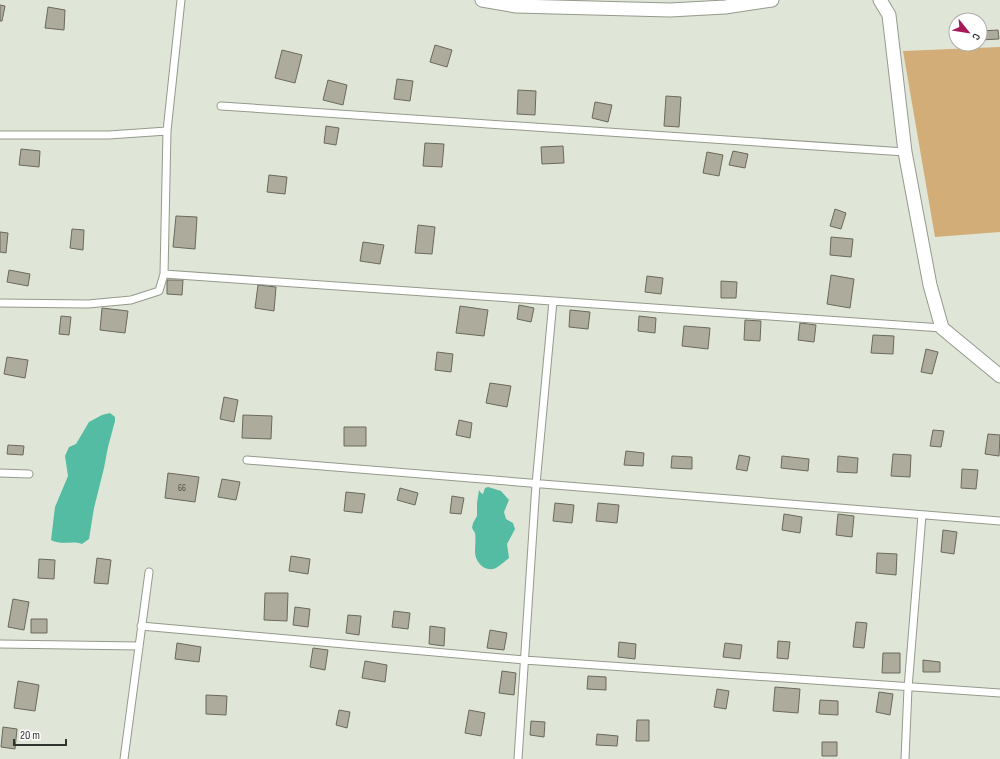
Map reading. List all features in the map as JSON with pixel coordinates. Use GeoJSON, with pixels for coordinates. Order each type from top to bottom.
{"type":"FeatureCollection","features":[{"type":"Feature","properties":{"kind":"street"},"geometry":{"type":"LineString","coordinates":[[482,0],[516,6],[670,10],[725,7],[772,0]]}},
{"type":"Feature","properties":{"kind":"street"},"geometry":{"type":"LineString","coordinates":[[880,0],[889,15],[905,152],[930,285],[942,328],[1000,376]]}},
{"type":"Feature","properties":{"kind":"lane"},"geometry":{"type":"LineString","coordinates":[[0,303],[88,304],[131,300],[158,291],[164,274],[167,131],[181,0]]}},
{"type":"Feature","properties":{"kind":"lane"},"geometry":{"type":"LineString","coordinates":[[221,106],[905,152]]}},
{"type":"Feature","properties":{"kind":"lane"},"geometry":{"type":"LineString","coordinates":[[0,135],[109,135],[167,131]]}},
{"type":"Feature","properties":{"kind":"lane"},"geometry":{"type":"LineString","coordinates":[[164,274],[942,328]]}},
{"type":"Feature","properties":{"kind":"lane"},"geometry":{"type":"LineString","coordinates":[[518,759],[536,484],[553,301]]}},
{"type":"Feature","properties":{"kind":"lane"},"geometry":{"type":"LineString","coordinates":[[248,460],[1000,521]]}},
{"type":"Feature","properties":{"kind":"lane"},"geometry":{"type":"LineString","coordinates":[[0,473],[30,474]]}},
{"type":"Feature","properties":{"kind":"lane"},"geometry":{"type":"LineString","coordinates":[[904,759],[908,688],[922,515]]}},
{"type":"Feature","properties":{"kind":"lane"},"geometry":{"type":"LineString","coordinates":[[124,759],[149,572]]}},
{"type":"Feature","properties":{"kind":"lane"},"geometry":{"type":"LineString","coordinates":[[141,626],[524,660],[908,688],[1000,693]]}},
{"type":"Feature","properties":{"kind":"lane"},"geometry":{"type":"LineString","coordinates":[[0,644],[139,646]]}},
{"type":"Feature","properties":{"kind":"shaded area"},"geometry":{"type":"Polygon","coordinates":[[[988,47],[1000,47],[1000,232],[935,237],[903,51],[948,49],[948,52],[988,52],[988,47]]]}},
{"type":"Feature","properties":{"kind":"water"},"geometry":{"type":"Polygon","coordinates":[[[110,413],[115,417],[115,421],[94,508],[89,539],[82,544],[55,542],[51,540],[55,507],[68,476],[65,456],[69,447],[76,444],[89,422],[102,415],[110,413]]]}},
{"type":"Feature","properties":{"kind":"water"},"geometry":{"type":"Polygon","coordinates":[[[488,487],[501,491],[509,500],[504,512],[506,519],[513,523],[515,529],[507,544],[509,558],[498,567],[492,569],[481,566],[475,556],[475,533],[472,528],[477,516],[479,490],[483,494],[485,488],[488,487]]]}},
{"type":"Feature","properties":{"kind":"building"},"geometry":{"type":"Polygon","coordinates":[[[0,5],[5,6],[2,21],[0,21],[0,5]]]}},
{"type":"Feature","properties":{"kind":"building"},"geometry":{"type":"Polygon","coordinates":[[[48,7],[65,10],[64,30],[45,28],[48,7]]]}},
{"type":"Feature","properties":{"kind":"building"},"geometry":{"type":"Polygon","coordinates":[[[998,30],[999,39],[988,40],[988,31],[998,30]]]}},
{"type":"Feature","properties":{"kind":"building"},"geometry":{"type":"Polygon","coordinates":[[[435,45],[452,50],[447,67],[430,62],[435,45]]]}},
{"type":"Feature","properties":{"kind":"building"},"geometry":{"type":"Polygon","coordinates":[[[282,50],[302,55],[295,83],[275,78],[282,50]]]}},
{"type":"Feature","properties":{"kind":"building"},"geometry":{"type":"Polygon","coordinates":[[[397,79],[413,81],[410,101],[394,99],[397,79]]]}},
{"type":"Feature","properties":{"kind":"building"},"geometry":{"type":"Polygon","coordinates":[[[328,80],[347,85],[343,105],[323,100],[328,80]]]}},
{"type":"Feature","properties":{"kind":"building"},"geometry":{"type":"Polygon","coordinates":[[[518,90],[536,91],[535,115],[517,114],[518,90]]]}},
{"type":"Feature","properties":{"kind":"building"},"geometry":{"type":"Polygon","coordinates":[[[666,96],[681,97],[679,127],[664,126],[666,96]]]}},
{"type":"Feature","properties":{"kind":"building"},"geometry":{"type":"Polygon","coordinates":[[[595,102],[612,105],[608,122],[592,118],[595,102]]]}},
{"type":"Feature","properties":{"kind":"building"},"geometry":{"type":"Polygon","coordinates":[[[326,126],[339,128],[336,145],[324,143],[326,126]]]}},
{"type":"Feature","properties":{"kind":"building"},"geometry":{"type":"Polygon","coordinates":[[[425,143],[444,144],[442,167],[423,166],[425,143]]]}},
{"type":"Feature","properties":{"kind":"building"},"geometry":{"type":"Polygon","coordinates":[[[563,146],[564,163],[542,164],[541,147],[563,146]]]}},
{"type":"Feature","properties":{"kind":"building"},"geometry":{"type":"Polygon","coordinates":[[[21,149],[40,151],[39,167],[19,165],[21,149]]]}},
{"type":"Feature","properties":{"kind":"building"},"geometry":{"type":"Polygon","coordinates":[[[733,151],[748,154],[745,168],[729,165],[733,151]]]}},
{"type":"Feature","properties":{"kind":"building"},"geometry":{"type":"Polygon","coordinates":[[[707,152],[723,155],[719,176],[703,173],[707,152]]]}},
{"type":"Feature","properties":{"kind":"building"},"geometry":{"type":"Polygon","coordinates":[[[269,175],[287,177],[285,194],[267,192],[269,175]]]}},
{"type":"Feature","properties":{"kind":"building"},"geometry":{"type":"Polygon","coordinates":[[[835,209],[846,213],[841,229],[830,226],[835,209]]]}},
{"type":"Feature","properties":{"kind":"building"},"geometry":{"type":"Polygon","coordinates":[[[176,216],[197,217],[195,249],[173,247],[176,216]]]}},
{"type":"Feature","properties":{"kind":"building"},"geometry":{"type":"Polygon","coordinates":[[[418,225],[435,227],[432,254],[415,253],[418,225]]]}},
{"type":"Feature","properties":{"kind":"building"},"geometry":{"type":"Polygon","coordinates":[[[72,229],[84,230],[83,250],[70,248],[72,229]]]}},
{"type":"Feature","properties":{"kind":"building"},"geometry":{"type":"Polygon","coordinates":[[[0,232],[8,233],[6,253],[0,252],[0,232]]]}},
{"type":"Feature","properties":{"kind":"building"},"geometry":{"type":"Polygon","coordinates":[[[831,237],[853,239],[851,257],[830,255],[831,237]]]}},
{"type":"Feature","properties":{"kind":"building"},"geometry":{"type":"Polygon","coordinates":[[[363,242],[384,245],[380,264],[360,261],[363,242]]]}},
{"type":"Feature","properties":{"kind":"building"},"geometry":{"type":"Polygon","coordinates":[[[9,270],[30,274],[28,286],[7,282],[9,270]]]}},
{"type":"Feature","properties":{"kind":"building"},"geometry":{"type":"Polygon","coordinates":[[[831,275],[854,279],[850,308],[827,304],[831,275]]]}},
{"type":"Feature","properties":{"kind":"building"},"geometry":{"type":"Polygon","coordinates":[[[647,276],[663,278],[661,294],[645,292],[647,276]]]}},
{"type":"Feature","properties":{"kind":"building"},"geometry":{"type":"Polygon","coordinates":[[[167,280],[183,280],[182,295],[167,294],[167,280]]]}},
{"type":"Feature","properties":{"kind":"building"},"geometry":{"type":"Polygon","coordinates":[[[721,281],[737,282],[736,298],[721,298],[721,281]]]}},
{"type":"Feature","properties":{"kind":"building"},"geometry":{"type":"Polygon","coordinates":[[[258,285],[276,287],[274,311],[255,308],[258,285]]]}},
{"type":"Feature","properties":{"kind":"building"},"geometry":{"type":"Polygon","coordinates":[[[519,305],[534,308],[531,322],[517,319],[519,305]]]}},
{"type":"Feature","properties":{"kind":"building"},"geometry":{"type":"Polygon","coordinates":[[[460,306],[488,310],[484,336],[456,333],[460,306]]]}},
{"type":"Feature","properties":{"kind":"building"},"geometry":{"type":"Polygon","coordinates":[[[102,308],[128,311],[125,333],[100,330],[102,308]]]}},
{"type":"Feature","properties":{"kind":"building"},"geometry":{"type":"Polygon","coordinates":[[[570,310],[590,312],[588,329],[569,327],[570,310]]]}},
{"type":"Feature","properties":{"kind":"building"},"geometry":{"type":"Polygon","coordinates":[[[61,316],[71,317],[69,335],[59,334],[61,316]]]}},
{"type":"Feature","properties":{"kind":"building"},"geometry":{"type":"Polygon","coordinates":[[[639,316],[656,318],[655,333],[638,331],[639,316]]]}},
{"type":"Feature","properties":{"kind":"building"},"geometry":{"type":"Polygon","coordinates":[[[745,320],[761,321],[760,341],[744,340],[745,320]]]}},
{"type":"Feature","properties":{"kind":"building"},"geometry":{"type":"Polygon","coordinates":[[[800,323],[816,325],[814,342],[798,340],[800,323]]]}},
{"type":"Feature","properties":{"kind":"building"},"geometry":{"type":"Polygon","coordinates":[[[684,326],[710,328],[708,349],[682,346],[684,326]]]}},
{"type":"Feature","properties":{"kind":"building"},"geometry":{"type":"Polygon","coordinates":[[[873,335],[894,336],[893,354],[871,353],[873,335]]]}},
{"type":"Feature","properties":{"kind":"building"},"geometry":{"type":"Polygon","coordinates":[[[926,349],[938,352],[932,374],[921,372],[926,349]]]}},
{"type":"Feature","properties":{"kind":"building"},"geometry":{"type":"Polygon","coordinates":[[[437,352],[453,354],[451,372],[435,370],[437,352]]]}},
{"type":"Feature","properties":{"kind":"building"},"geometry":{"type":"Polygon","coordinates":[[[7,357],[28,360],[25,378],[4,374],[7,357]]]}},
{"type":"Feature","properties":{"kind":"building"},"geometry":{"type":"Polygon","coordinates":[[[490,383],[511,386],[507,407],[486,403],[490,383]]]}},
{"type":"Feature","properties":{"kind":"building"},"geometry":{"type":"Polygon","coordinates":[[[224,397],[238,400],[234,422],[220,419],[224,397]]]}},
{"type":"Feature","properties":{"kind":"building"},"geometry":{"type":"Polygon","coordinates":[[[243,415],[272,416],[271,439],[242,438],[243,415]]]}},
{"type":"Feature","properties":{"kind":"building"},"geometry":{"type":"Polygon","coordinates":[[[459,420],[472,423],[470,438],[456,435],[459,420]]]}},
{"type":"Feature","properties":{"kind":"building"},"geometry":{"type":"Polygon","coordinates":[[[344,427],[366,427],[366,446],[344,446],[344,427]]]}},
{"type":"Feature","properties":{"kind":"building"},"geometry":{"type":"Polygon","coordinates":[[[933,430],[944,431],[941,447],[930,446],[933,430]]]}},
{"type":"Feature","properties":{"kind":"building"},"geometry":{"type":"Polygon","coordinates":[[[988,434],[1000,435],[999,456],[985,454],[988,434]]]}},
{"type":"Feature","properties":{"kind":"building"},"geometry":{"type":"Polygon","coordinates":[[[8,445],[24,446],[23,455],[7,454],[8,445]]]}},
{"type":"Feature","properties":{"kind":"building"},"geometry":{"type":"Polygon","coordinates":[[[626,451],[644,453],[643,466],[624,465],[626,451]]]}},
{"type":"Feature","properties":{"kind":"building"},"geometry":{"type":"Polygon","coordinates":[[[893,454],[911,455],[910,477],[891,476],[893,454]]]}},
{"type":"Feature","properties":{"kind":"building"},"geometry":{"type":"Polygon","coordinates":[[[739,455],[750,457],[747,471],[736,469],[739,455]]]}},
{"type":"Feature","properties":{"kind":"building"},"geometry":{"type":"Polygon","coordinates":[[[672,456],[692,457],[692,469],[671,468],[672,456]]]}},
{"type":"Feature","properties":{"kind":"building"},"geometry":{"type":"Polygon","coordinates":[[[782,456],[809,459],[808,471],[781,468],[782,456]]]}},
{"type":"Feature","properties":{"kind":"building"},"geometry":{"type":"Polygon","coordinates":[[[838,456],[858,458],[857,473],[837,472],[838,456]]]}},
{"type":"Feature","properties":{"kind":"building"},"geometry":{"type":"Polygon","coordinates":[[[962,469],[978,470],[976,489],[961,488],[962,469]]]}},
{"type":"Feature","properties":{"kind":"building"},"geometry":{"type":"Polygon","coordinates":[[[168,473],[199,477],[195,502],[165,498],[168,473]]]}},
{"type":"Feature","properties":{"kind":"building"},"geometry":{"type":"Polygon","coordinates":[[[222,479],[240,482],[236,500],[218,497],[222,479]]]}},
{"type":"Feature","properties":{"kind":"building"},"geometry":{"type":"Polygon","coordinates":[[[400,488],[418,493],[415,505],[397,500],[400,488]]]}},
{"type":"Feature","properties":{"kind":"building"},"geometry":{"type":"Polygon","coordinates":[[[346,492],[365,494],[362,513],[344,511],[346,492]]]}},
{"type":"Feature","properties":{"kind":"building"},"geometry":{"type":"Polygon","coordinates":[[[452,496],[464,498],[461,514],[450,513],[452,496]]]}},
{"type":"Feature","properties":{"kind":"building"},"geometry":{"type":"Polygon","coordinates":[[[555,503],[574,505],[572,523],[553,521],[555,503]]]}},
{"type":"Feature","properties":{"kind":"building"},"geometry":{"type":"Polygon","coordinates":[[[598,503],[619,505],[617,523],[596,521],[598,503]]]}},
{"type":"Feature","properties":{"kind":"building"},"geometry":{"type":"Polygon","coordinates":[[[784,514],[802,517],[800,533],[782,530],[784,514]]]}},
{"type":"Feature","properties":{"kind":"building"},"geometry":{"type":"Polygon","coordinates":[[[838,514],[854,516],[852,537],[836,535],[838,514]]]}},
{"type":"Feature","properties":{"kind":"building"},"geometry":{"type":"Polygon","coordinates":[[[943,530],[957,532],[954,554],[941,552],[943,530]]]}},
{"type":"Feature","properties":{"kind":"building"},"geometry":{"type":"Polygon","coordinates":[[[877,553],[897,554],[896,575],[876,573],[877,553]]]}},
{"type":"Feature","properties":{"kind":"building"},"geometry":{"type":"Polygon","coordinates":[[[291,556],[310,559],[308,574],[289,571],[291,556]]]}},
{"type":"Feature","properties":{"kind":"building"},"geometry":{"type":"Polygon","coordinates":[[[97,558],[111,560],[108,584],[94,583],[97,558]]]}},
{"type":"Feature","properties":{"kind":"building"},"geometry":{"type":"Polygon","coordinates":[[[39,559],[55,560],[54,579],[38,578],[39,559]]]}},
{"type":"Feature","properties":{"kind":"building"},"geometry":{"type":"Polygon","coordinates":[[[265,593],[288,593],[287,621],[264,620],[265,593]]]}},
{"type":"Feature","properties":{"kind":"building"},"geometry":{"type":"Polygon","coordinates":[[[13,599],[29,602],[24,630],[8,627],[13,599]]]}},
{"type":"Feature","properties":{"kind":"building"},"geometry":{"type":"Polygon","coordinates":[[[295,607],[310,609],[308,627],[293,625],[295,607]]]}},
{"type":"Feature","properties":{"kind":"building"},"geometry":{"type":"Polygon","coordinates":[[[394,611],[410,613],[408,629],[392,627],[394,611]]]}},
{"type":"Feature","properties":{"kind":"building"},"geometry":{"type":"Polygon","coordinates":[[[348,615],[361,616],[359,635],[346,633],[348,615]]]}},
{"type":"Feature","properties":{"kind":"building"},"geometry":{"type":"Polygon","coordinates":[[[31,619],[47,619],[47,633],[31,633],[31,619]]]}},
{"type":"Feature","properties":{"kind":"building"},"geometry":{"type":"Polygon","coordinates":[[[856,622],[867,623],[864,648],[853,647],[856,622]]]}},
{"type":"Feature","properties":{"kind":"building"},"geometry":{"type":"Polygon","coordinates":[[[430,626],[445,628],[444,646],[429,644],[430,626]]]}},
{"type":"Feature","properties":{"kind":"building"},"geometry":{"type":"Polygon","coordinates":[[[490,630],[507,633],[504,650],[487,648],[490,630]]]}},
{"type":"Feature","properties":{"kind":"building"},"geometry":{"type":"Polygon","coordinates":[[[778,641],[790,642],[788,659],[777,658],[778,641]]]}},
{"type":"Feature","properties":{"kind":"building"},"geometry":{"type":"Polygon","coordinates":[[[619,642],[636,644],[635,659],[618,657],[619,642]]]}},
{"type":"Feature","properties":{"kind":"building"},"geometry":{"type":"Polygon","coordinates":[[[177,643],[201,647],[199,662],[175,659],[177,643]]]}},
{"type":"Feature","properties":{"kind":"building"},"geometry":{"type":"Polygon","coordinates":[[[725,643],[742,645],[740,659],[723,657],[725,643]]]}},
{"type":"Feature","properties":{"kind":"building"},"geometry":{"type":"Polygon","coordinates":[[[313,648],[328,650],[325,670],[310,667],[313,648]]]}},
{"type":"Feature","properties":{"kind":"building"},"geometry":{"type":"Polygon","coordinates":[[[883,653],[900,653],[900,673],[882,673],[883,653]]]}},
{"type":"Feature","properties":{"kind":"building"},"geometry":{"type":"Polygon","coordinates":[[[923,660],[940,662],[940,672],[923,672],[923,660]]]}},
{"type":"Feature","properties":{"kind":"building"},"geometry":{"type":"Polygon","coordinates":[[[365,661],[387,665],[385,682],[362,678],[365,661]]]}},
{"type":"Feature","properties":{"kind":"building"},"geometry":{"type":"Polygon","coordinates":[[[502,671],[516,673],[514,695],[499,693],[502,671]]]}},
{"type":"Feature","properties":{"kind":"building"},"geometry":{"type":"Polygon","coordinates":[[[588,676],[606,677],[606,690],[587,689],[588,676]]]}},
{"type":"Feature","properties":{"kind":"building"},"geometry":{"type":"Polygon","coordinates":[[[18,681],[39,685],[35,711],[14,708],[18,681]]]}},
{"type":"Feature","properties":{"kind":"building"},"geometry":{"type":"Polygon","coordinates":[[[775,687],[800,689],[798,713],[773,711],[775,687]]]}},
{"type":"Feature","properties":{"kind":"building"},"geometry":{"type":"Polygon","coordinates":[[[717,689],[729,691],[726,709],[714,707],[717,689]]]}},
{"type":"Feature","properties":{"kind":"building"},"geometry":{"type":"Polygon","coordinates":[[[879,692],[893,694],[890,715],[876,712],[879,692]]]}},
{"type":"Feature","properties":{"kind":"building"},"geometry":{"type":"Polygon","coordinates":[[[206,695],[227,696],[226,715],[206,714],[206,695]]]}},
{"type":"Feature","properties":{"kind":"building"},"geometry":{"type":"Polygon","coordinates":[[[820,700],[838,701],[838,715],[819,714],[820,700]]]}},
{"type":"Feature","properties":{"kind":"building"},"geometry":{"type":"Polygon","coordinates":[[[339,710],[350,712],[347,728],[336,725],[339,710]]]}},
{"type":"Feature","properties":{"kind":"building"},"geometry":{"type":"Polygon","coordinates":[[[469,710],[485,713],[481,736],[465,733],[469,710]]]}},
{"type":"Feature","properties":{"kind":"building"},"geometry":{"type":"Polygon","coordinates":[[[637,720],[649,720],[649,741],[636,741],[637,720]]]}},
{"type":"Feature","properties":{"kind":"building"},"geometry":{"type":"Polygon","coordinates":[[[531,721],[545,722],[544,737],[530,735],[531,721]]]}},
{"type":"Feature","properties":{"kind":"building"},"geometry":{"type":"Polygon","coordinates":[[[3,727],[17,729],[15,749],[1,747],[3,727]]]}},
{"type":"Feature","properties":{"kind":"building"},"geometry":{"type":"Polygon","coordinates":[[[597,734],[618,736],[617,746],[596,745],[597,734]]]}},
{"type":"Feature","properties":{"kind":"building"},"geometry":{"type":"Polygon","coordinates":[[[822,742],[837,742],[837,756],[822,756],[822,742]]]}}]}
